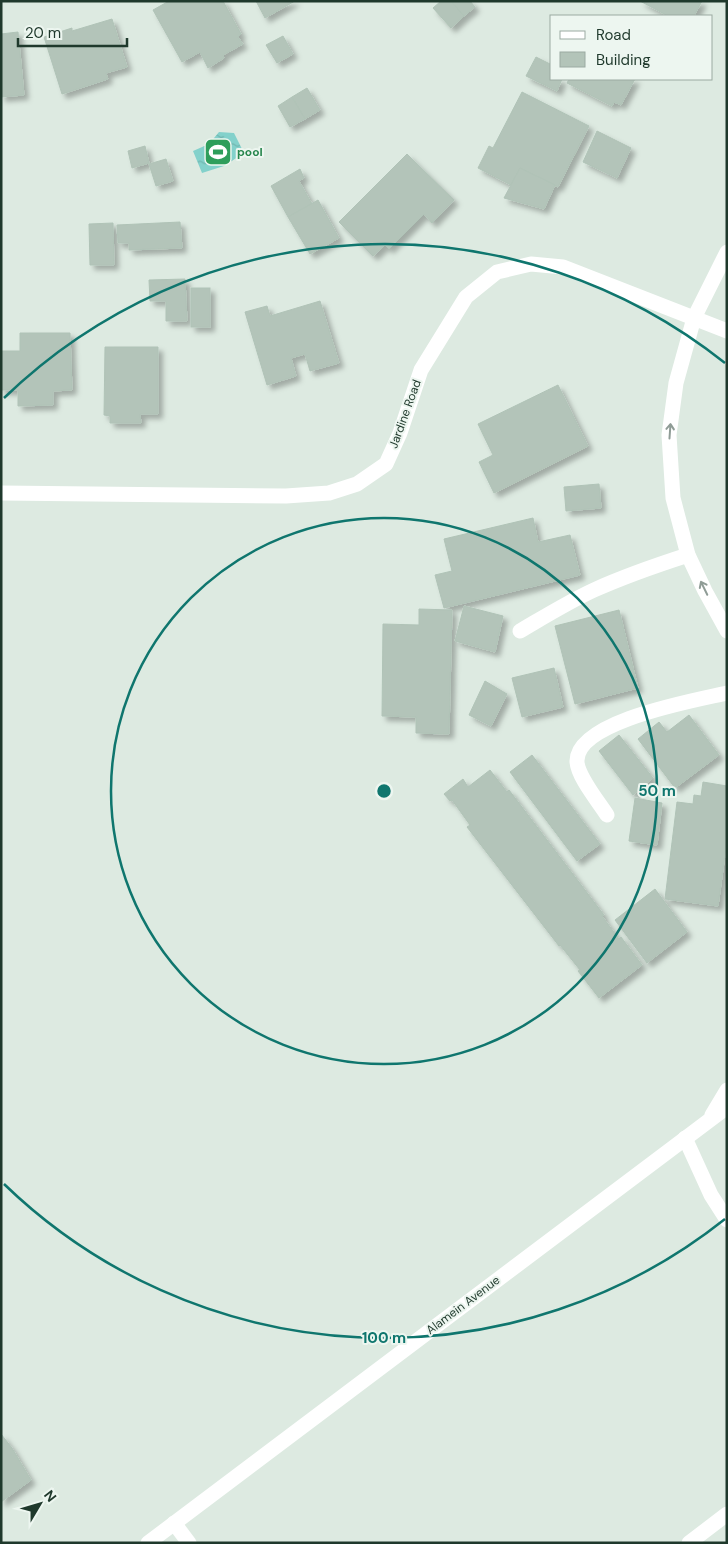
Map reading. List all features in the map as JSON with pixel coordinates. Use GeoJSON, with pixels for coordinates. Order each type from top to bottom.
{"type":"FeatureCollection","features":[{"type":"Feature","properties":{"kind":"street"},"geometry":{"type":"LineString","coordinates":[[727,252],[694,318],[676,383],[669,435],[673,498],[688,555],[727,631]]}},
{"type":"Feature","properties":{"kind":"street","name":"Jardine Road"},"geometry":{"type":"LineString","coordinates":[[1,493],[286,496],[329,493],[357,484],[386,464],[400,433],[421,370],[466,297],[497,272],[531,264],[563,267],[727,331]]}},
{"type":"Feature","properties":{"kind":"street"},"geometry":{"type":"LineString","coordinates":[[520,631],[567,603],[595,590],[658,564],[688,555]]}},
{"type":"Feature","properties":{"kind":"street"},"geometry":{"type":"LineString","coordinates":[[607,814],[580,772],[577,759],[585,744],[596,734],[616,723],[652,710],[727,693]]}},
{"type":"Feature","properties":{"kind":"street","name":"Alamein Avenue"},"geometry":{"type":"LineString","coordinates":[[707,1122],[727,1090]]}},
{"type":"Feature","properties":{"kind":"street","name":"Alamein Avenue"},"geometry":{"type":"LineString","coordinates":[[148,1543],[727,1107]]}},
{"type":"Feature","properties":{"kind":"street"},"geometry":{"type":"LineString","coordinates":[[685,1138],[711,1195],[727,1220]]}},
{"type":"Feature","properties":{"kind":"street"},"geometry":{"type":"LineString","coordinates":[[689,1543],[727,1514]]}},
{"type":"Feature","properties":{"kind":"street"},"geometry":{"type":"LineString","coordinates":[[174,1523],[189,1543]]}},
{"type":"Feature","properties":{"kind":"water","name":"pool"},"geometry":{"type":"Polygon","coordinates":[[[219,132],[234,133],[244,153],[224,166],[202,173],[193,151],[209,144],[219,132]]]}},
{"type":"Feature","properties":{"kind":"building"},"geometry":{"type":"Polygon","coordinates":[[[169,1],[223,1],[241,34],[238,37],[243,44],[223,55],[224,58],[208,68],[200,52],[182,62],[153,10],[169,1]]]}},
{"type":"Feature","properties":{"kind":"building"},"geometry":{"type":"Polygon","coordinates":[[[256,1],[295,1],[265,18],[256,1]]]}},
{"type":"Feature","properties":{"kind":"building"},"geometry":{"type":"Polygon","coordinates":[[[441,1],[451,1],[464,16],[451,28],[433,8],[441,1]]]}},
{"type":"Feature","properties":{"kind":"building"},"geometry":{"type":"Polygon","coordinates":[[[451,1],[470,1],[475,7],[464,16],[451,1]]]}},
{"type":"Feature","properties":{"kind":"building"},"geometry":{"type":"Polygon","coordinates":[[[640,1],[702,1],[695,15],[666,15],[640,1]]]}},
{"type":"Feature","properties":{"kind":"building"},"geometry":{"type":"Polygon","coordinates":[[[112,19],[127,67],[106,73],[108,79],[62,94],[44,37],[72,28],[72,31],[112,19]]]}},
{"type":"Feature","properties":{"kind":"building"},"geometry":{"type":"Polygon","coordinates":[[[18,32],[24,95],[1,97],[1,34],[18,32]]]}},
{"type":"Feature","properties":{"kind":"building"},"geometry":{"type":"Polygon","coordinates":[[[283,36],[293,54],[277,63],[266,45],[283,36]]]}},
{"type":"Feature","properties":{"kind":"building"},"geometry":{"type":"Polygon","coordinates":[[[536,57],[550,64],[550,80],[562,80],[557,91],[526,76],[536,57]]]}},
{"type":"Feature","properties":{"kind":"building"},"geometry":{"type":"Polygon","coordinates":[[[568,80],[634,80],[621,105],[614,102],[612,106],[567,83],[568,80]]]}},
{"type":"Feature","properties":{"kind":"building"},"geometry":{"type":"Polygon","coordinates":[[[307,88],[320,110],[305,119],[292,97],[307,88]]]}},
{"type":"Feature","properties":{"kind":"building"},"geometry":{"type":"Polygon","coordinates":[[[522,92],[589,126],[558,187],[520,168],[511,185],[478,168],[489,146],[493,148],[522,92]]]}},
{"type":"Feature","properties":{"kind":"building"},"geometry":{"type":"Polygon","coordinates":[[[292,97],[305,119],[290,127],[278,106],[292,97]]]}},
{"type":"Feature","properties":{"kind":"building"},"geometry":{"type":"Polygon","coordinates":[[[597,131],[631,148],[617,178],[583,162],[597,131]]]}},
{"type":"Feature","properties":{"kind":"building"},"geometry":{"type":"Polygon","coordinates":[[[145,146],[149,163],[132,168],[128,151],[145,146]]]}},
{"type":"Feature","properties":{"kind":"building"},"geometry":{"type":"Polygon","coordinates":[[[407,154],[454,200],[432,223],[424,214],[389,249],[385,245],[373,256],[339,222],[407,154]]]}},
{"type":"Feature","properties":{"kind":"building"},"geometry":{"type":"Polygon","coordinates":[[[166,159],[173,181],[156,186],[149,164],[166,159]]]}},
{"type":"Feature","properties":{"kind":"building"},"geometry":{"type":"Polygon","coordinates":[[[520,168],[555,185],[544,209],[504,198],[520,168]]]}},
{"type":"Feature","properties":{"kind":"building"},"geometry":{"type":"Polygon","coordinates":[[[300,169],[304,178],[299,181],[312,204],[288,217],[271,186],[300,169]]]}},
{"type":"Feature","properties":{"kind":"building"},"geometry":{"type":"Polygon","coordinates":[[[318,200],[339,238],[310,254],[288,217],[318,200]]]}},
{"type":"Feature","properties":{"kind":"building"},"geometry":{"type":"Polygon","coordinates":[[[180,222],[182,248],[129,250],[129,243],[118,243],[117,225],[180,222]]]}},
{"type":"Feature","properties":{"kind":"building"},"geometry":{"type":"Polygon","coordinates":[[[113,223],[114,265],[90,265],[89,224],[113,223]]]}},
{"type":"Feature","properties":{"kind":"building"},"geometry":{"type":"Polygon","coordinates":[[[185,279],[187,321],[166,321],[166,301],[150,301],[149,280],[185,279]]]}},
{"type":"Feature","properties":{"kind":"building"},"geometry":{"type":"Polygon","coordinates":[[[191,288],[210,288],[210,327],[191,327],[191,288]]]}},
{"type":"Feature","properties":{"kind":"building"},"geometry":{"type":"Polygon","coordinates":[[[320,301],[339,363],[310,371],[305,354],[291,358],[296,376],[267,385],[245,312],[267,306],[270,316],[320,301]]]}},
{"type":"Feature","properties":{"kind":"building"},"geometry":{"type":"Polygon","coordinates":[[[20,333],[70,333],[72,390],[53,391],[53,405],[18,406],[18,390],[1,390],[1,351],[20,351],[20,333]]]}},
{"type":"Feature","properties":{"kind":"building"},"geometry":{"type":"Polygon","coordinates":[[[105,347],[158,347],[158,414],[140,414],[141,423],[110,423],[110,416],[104,415],[105,347]]]}},
{"type":"Feature","properties":{"kind":"building"},"geometry":{"type":"Polygon","coordinates":[[[558,385],[588,446],[494,493],[479,462],[493,455],[478,424],[558,385]]]}},
{"type":"Feature","properties":{"kind":"building"},"geometry":{"type":"Polygon","coordinates":[[[599,484],[601,508],[566,511],[564,487],[599,484]]]}},
{"type":"Feature","properties":{"kind":"building"},"geometry":{"type":"Polygon","coordinates":[[[533,518],[538,542],[570,535],[580,575],[444,608],[435,575],[452,571],[444,539],[533,518]]]}},
{"type":"Feature","properties":{"kind":"building"},"geometry":{"type":"Polygon","coordinates":[[[464,606],[503,616],[495,652],[455,641],[464,606]]]}},
{"type":"Feature","properties":{"kind":"building"},"geometry":{"type":"Polygon","coordinates":[[[419,609],[452,610],[449,734],[416,733],[416,717],[382,716],[383,624],[419,625],[419,609]]]}},
{"type":"Feature","properties":{"kind":"building"},"geometry":{"type":"Polygon","coordinates":[[[619,610],[638,688],[575,704],[555,626],[619,610]]]}},
{"type":"Feature","properties":{"kind":"building"},"geometry":{"type":"Polygon","coordinates":[[[554,668],[563,707],[522,717],[512,678],[554,668]]]}},
{"type":"Feature","properties":{"kind":"building"},"geometry":{"type":"Polygon","coordinates":[[[485,681],[507,694],[491,726],[469,715],[485,681]]]}},
{"type":"Feature","properties":{"kind":"building"},"geometry":{"type":"Polygon","coordinates":[[[689,715],[719,755],[675,788],[638,739],[659,722],[667,732],[689,715]]]}},
{"type":"Feature","properties":{"kind":"building"},"geometry":{"type":"Polygon","coordinates":[[[619,735],[653,778],[633,795],[599,751],[619,735]]]}},
{"type":"Feature","properties":{"kind":"building"},"geometry":{"type":"Polygon","coordinates":[[[532,755],[600,844],[577,861],[510,772],[532,755]]]}},
{"type":"Feature","properties":{"kind":"building"},"geometry":{"type":"Polygon","coordinates":[[[490,770],[507,792],[509,790],[604,915],[602,916],[619,939],[621,937],[642,965],[599,998],[578,971],[580,970],[559,946],[467,827],[470,825],[452,800],[450,801],[444,794],[463,779],[468,787],[490,770]]]}},
{"type":"Feature","properties":{"kind":"building"},"geometry":{"type":"Polygon","coordinates":[[[703,782],[727,786],[727,840],[718,906],[665,899],[677,802],[693,804],[694,795],[701,796],[703,782]]]}},
{"type":"Feature","properties":{"kind":"building"},"geometry":{"type":"Polygon","coordinates":[[[635,798],[662,803],[657,845],[629,841],[635,798]]]}},
{"type":"Feature","properties":{"kind":"building"},"geometry":{"type":"Polygon","coordinates":[[[655,889],[687,932],[647,963],[615,920],[655,889]]]}},
{"type":"Feature","properties":{"kind":"building"},"geometry":{"type":"Polygon","coordinates":[[[1,1434],[12,1448],[31,1480],[1,1502],[1,1434]]]}},
{"type":"Feature","properties":{"kind":"place","name":"pool"},"geometry":{"type":"Point","coordinates":[218,152]}}]}
